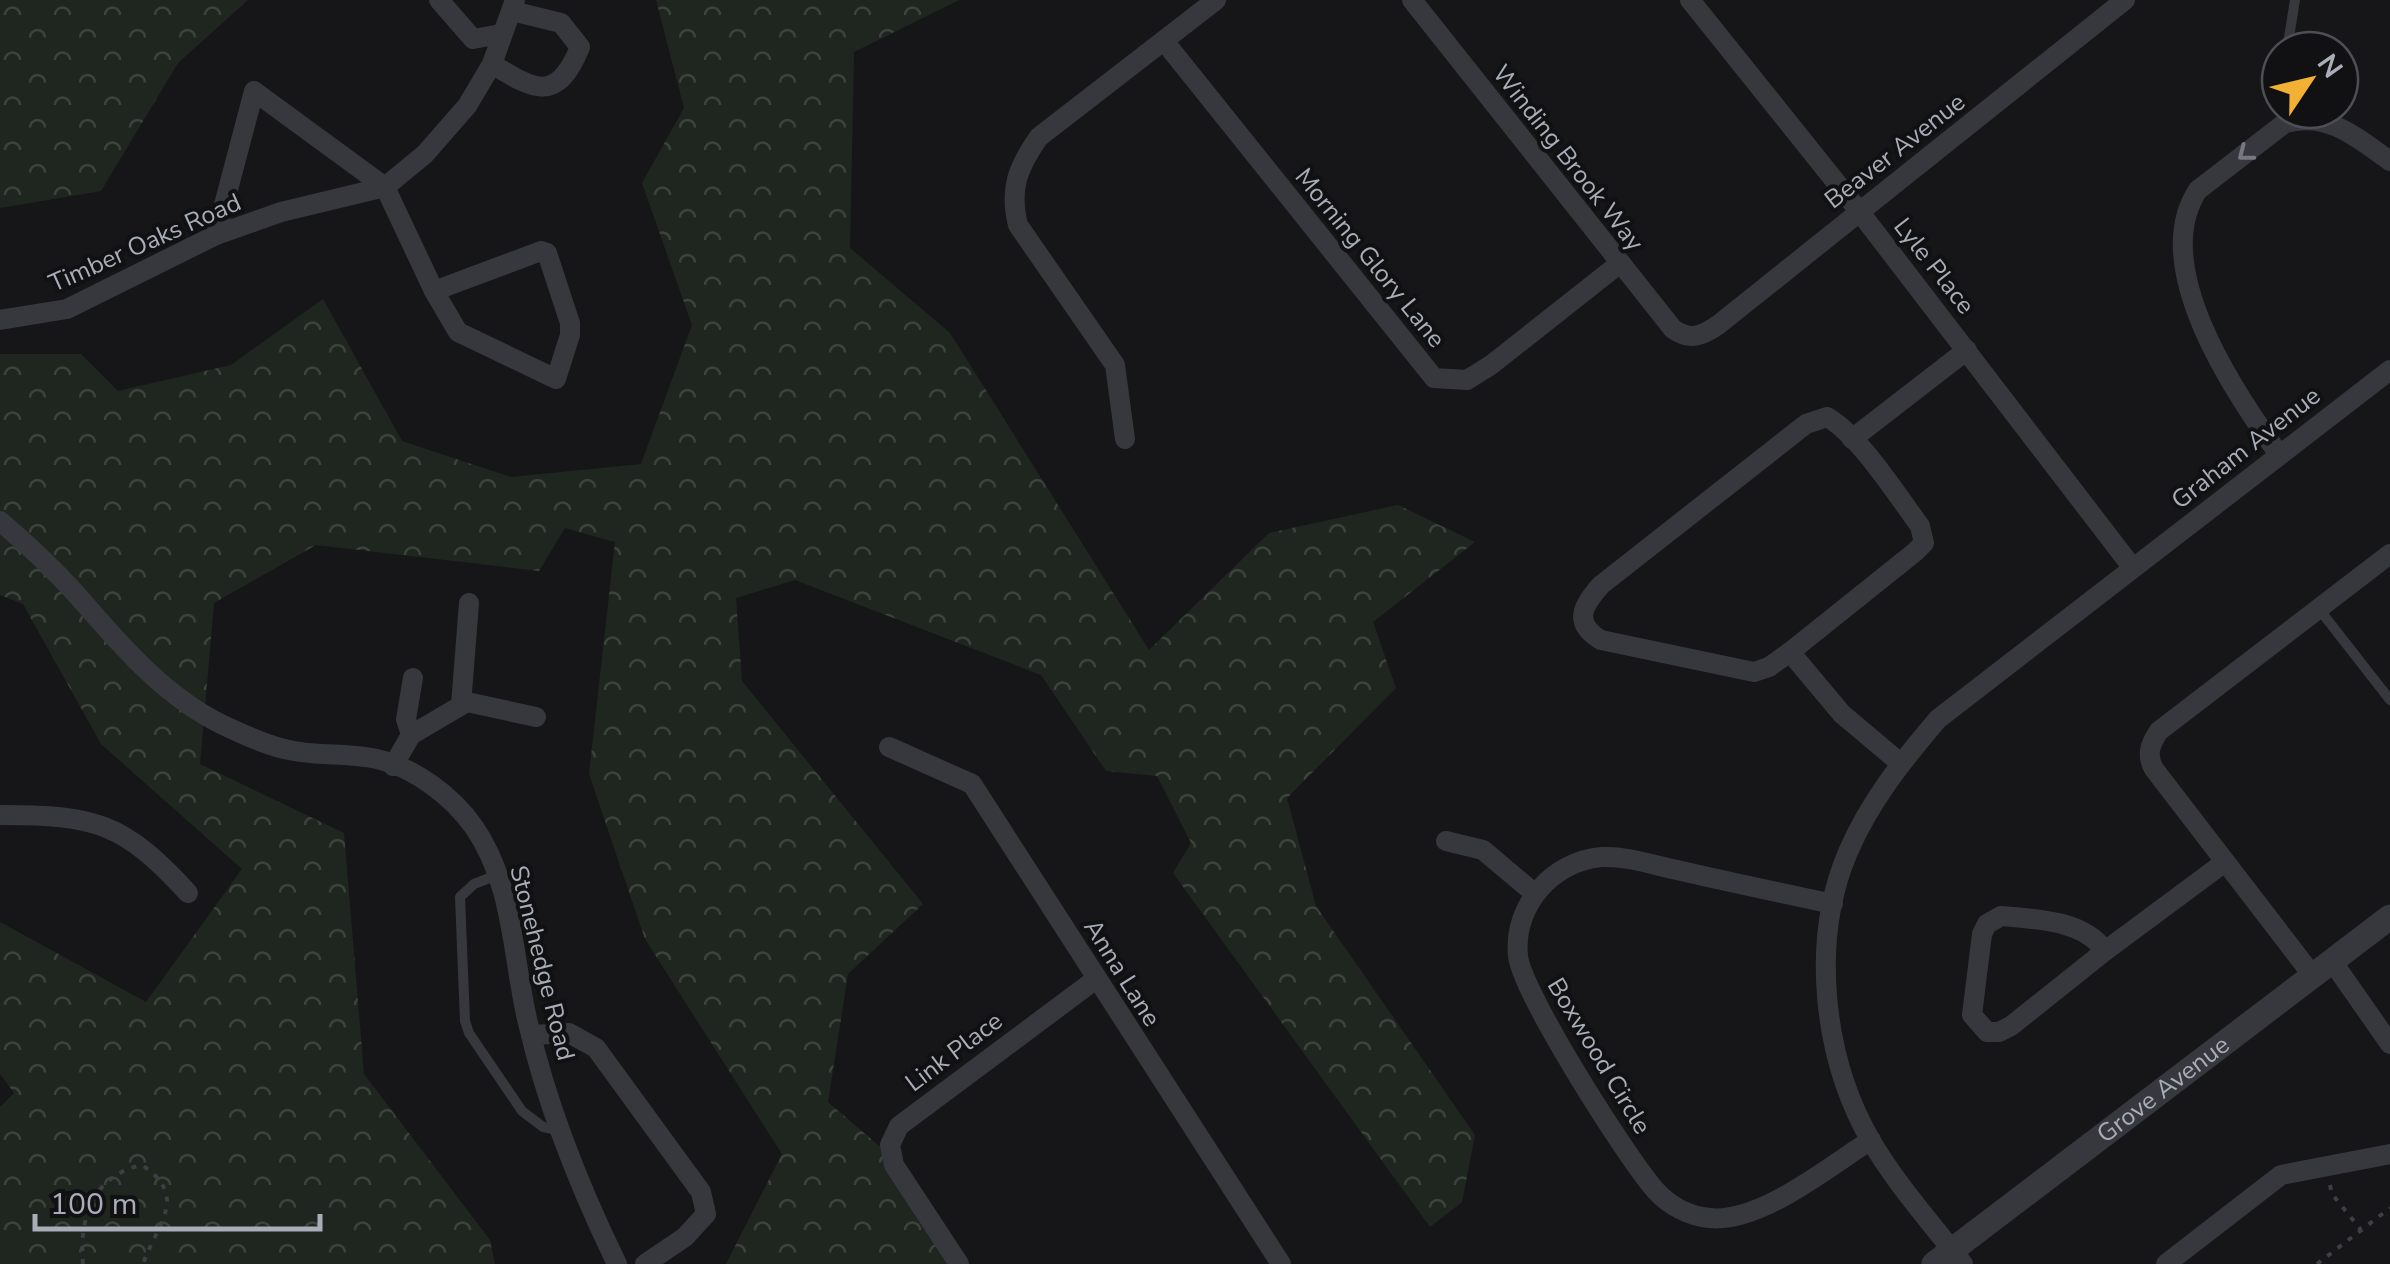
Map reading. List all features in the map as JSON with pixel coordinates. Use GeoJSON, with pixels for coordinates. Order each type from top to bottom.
{"type":"FeatureCollection","features":[{"type":"Feature","properties":{"kind":"street"},"geometry":{"type":"LineString","coordinates":[[439,0],[473,39],[502,34]]}},
{"type":"Feature","properties":{"kind":"street"},"geometry":{"type":"LineString","coordinates":[[1125,439],[1115,364],[1018,225],[1014,183],[1022,162],[1040,137],[1216,0]]}},
{"type":"Feature","properties":{"kind":"street","name":"Winding Brook Way"},"geometry":{"type":"LineString","coordinates":[[1412,0],[1673,329],[1692,337]]}},
{"type":"Feature","properties":{"kind":"street","name":"Lyle Place"},"geometry":{"type":"LineString","coordinates":[[1690,0],[1860,211],[2132,568]]}},
{"type":"Feature","properties":{"kind":"street","name":"Beaver Avenue"},"geometry":{"type":"LineString","coordinates":[[1692,337],[1718,324],[2125,0]]}},
{"type":"Feature","properties":{"kind":"street"},"geometry":{"type":"LineString","coordinates":[[492,64],[528,86],[546,87],[572,67],[580,48],[561,23],[514,6]]}},
{"type":"Feature","properties":{"kind":"street","name":"Timber Oaks Road"},"geometry":{"type":"LineString","coordinates":[[0,320],[68,309],[216,235],[281,212],[385,187],[425,154],[468,106],[492,64],[514,6]]}},
{"type":"Feature","properties":{"kind":"street","name":"Morning Glory Lane"},"geometry":{"type":"LineString","coordinates":[[1164,41],[1434,378],[1467,380],[1619,264]]}},
{"type":"Feature","properties":{"kind":"street"},"geometry":{"type":"LineString","coordinates":[[216,235],[254,91],[385,187],[434,291],[458,332],[556,379],[570,323],[547,253],[541,251],[434,291]]}},
{"type":"Feature","properties":{"kind":"street"},"geometry":{"type":"LineString","coordinates":[[2269,130],[2198,190],[2188,205],[2183,230],[2195,306],[2241,401],[2278,454]]}},
{"type":"Feature","properties":{"kind":"street"},"geometry":{"type":"LineString","coordinates":[[2344,130],[2390,161]]}},
{"type":"Feature","properties":{"kind":"street"},"geometry":{"type":"LineString","coordinates":[[1852,438],[1967,350]]}},
{"type":"Feature","properties":{"kind":"street","name":"Graham Avenue"},"geometry":{"type":"LineString","coordinates":[[1950,1260],[1871,1140],[1847,1084],[1830,1019],[1827,957],[1833,904],[1847,854],[1899,762],[1938,719],[2390,370]]}},
{"type":"Feature","properties":{"kind":"street"},"geometry":{"type":"LineString","coordinates":[[1826,417],[1852,438],[1920,526],[1924,543],[1790,652],[1754,672],[1602,640],[1590,634],[1583,619],[1584,604],[1601,584],[1806,424],[1826,417]]}},
{"type":"Feature","properties":{"kind":"street","name":"Stonehedge Road"},"geometry":{"type":"LineString","coordinates":[[0,521],[74,592],[121,648],[219,724],[288,750],[377,759],[449,797],[477,831],[498,875],[531,1035],[572,1166],[617,1264]]}},
{"type":"Feature","properties":{"kind":"street"},"geometry":{"type":"LineString","coordinates":[[2390,554],[2158,731],[2149,760],[2224,862],[2390,1044]]}},
{"type":"Feature","properties":{"kind":"street"},"geometry":{"type":"LineString","coordinates":[[461,705],[469,603]]}},
{"type":"Feature","properties":{"kind":"street"},"geometry":{"type":"LineString","coordinates":[[1790,652],[1842,714],[1899,762]]}},
{"type":"Feature","properties":{"kind":"street"},"geometry":{"type":"LineString","coordinates":[[411,735],[406,719],[413,678]]}},
{"type":"Feature","properties":{"kind":"street"},"geometry":{"type":"LineString","coordinates":[[393,766],[411,735],[468,702],[536,717]]}},
{"type":"Feature","properties":{"kind":"street","name":"Anna Lane"},"geometry":{"type":"LineString","coordinates":[[889,747],[972,784],[1281,1264]]}},
{"type":"Feature","properties":{"kind":"street"},"geometry":{"type":"LineString","coordinates":[[0,815],[76,819],[115,829],[152,853],[188,892]]}},
{"type":"Feature","properties":{"kind":"street"},"geometry":{"type":"LineString","coordinates":[[1446,840],[1483,850],[1534,892],[1583,860],[1620,858],[1833,904]]}},
{"type":"Feature","properties":{"kind":"street"},"geometry":{"type":"LineString","coordinates":[[2105,952],[2095,937],[2081,928],[2000,916],[1986,924],[1982,934],[1972,1016],[1987,1032],[1999,1032],[2105,952],[2224,862]]}},
{"type":"Feature","properties":{"kind":"street","name":"Boxwood Circle"},"geometry":{"type":"LineString","coordinates":[[1534,892],[1526,907],[1518,943],[1518,960],[1530,994],[1638,1169],[1673,1206],[1707,1218],[1748,1214],[1871,1140]]}},
{"type":"Feature","properties":{"kind":"street","name":"Grove Avenue"},"geometry":{"type":"LineString","coordinates":[[1950,1260],[2390,917]]}},
{"type":"Feature","properties":{"kind":"street","name":"Link Place"},"geometry":{"type":"LineString","coordinates":[[959,1264],[894,1166],[890,1146],[899,1126],[1096,978]]}},
{"type":"Feature","properties":{"kind":"street"},"geometry":{"type":"LineString","coordinates":[[531,1035],[568,1034],[596,1048],[700,1192],[706,1214],[684,1237],[646,1264]]}},
{"type":"Feature","properties":{"kind":"street"},"geometry":{"type":"LineString","coordinates":[[2166,1264],[2282,1174],[2390,1154]]}},
{"type":"Feature","properties":{"kind":"lane"},"geometry":{"type":"LineString","coordinates":[[2290,30],[2295,0]]}},
{"type":"Feature","properties":{"kind":"lane"},"geometry":{"type":"LineString","coordinates":[[2319,608],[2390,700]]}},
{"type":"Feature","properties":{"kind":"lane"},"geometry":{"type":"LineString","coordinates":[[498,875],[474,884],[460,896],[465,1021],[477,1046],[522,1111],[542,1128],[561,1131]]}},
{"type":"Feature","properties":{"kind":"path"},"geometry":{"type":"LineString","coordinates":[[84,1264],[81,1227],[100,1189],[123,1169],[142,1165],[159,1177],[167,1189],[169,1204],[143,1264]]}},
{"type":"Feature","properties":{"kind":"path"},"geometry":{"type":"LineString","coordinates":[[2325,1166],[2332,1194],[2361,1230]]}},
{"type":"Feature","properties":{"kind":"path"},"geometry":{"type":"LineString","coordinates":[[2317,1264],[2390,1208]]}},
{"type":"Feature","properties":{"kind":"green space"},"geometry":{"type":"Polygon","coordinates":[[[0,0],[248,0],[178,63],[101,191],[0,208],[0,0]]]}},
{"type":"Feature","properties":{"kind":"green space"},"geometry":{"type":"Polygon","coordinates":[[[656,0],[959,0],[854,52],[850,248],[950,333],[1149,650],[1269,533],[1398,505],[1475,542],[1373,622],[1396,688],[1287,798],[1316,906],[1475,1135],[1462,1202],[1430,1227],[1173,873],[1191,843],[1157,776],[1106,771],[1041,675],[795,580],[736,598],[742,681],[923,904],[848,974],[828,1102],[907,1170],[967,1264],[726,1264],[782,1154],[645,939],[589,774],[615,542],[565,528],[539,571],[316,545],[214,603],[200,764],[344,833],[364,1074],[490,1240],[495,1264],[0,1264],[0,1107],[14,1093],[0,1074],[0,922],[146,1002],[242,869],[101,744],[23,604],[0,595],[0,354],[81,354],[118,391],[231,365],[323,299],[402,441],[511,477],[641,464],[692,325],[642,183],[684,108],[656,0]]]}}]}
